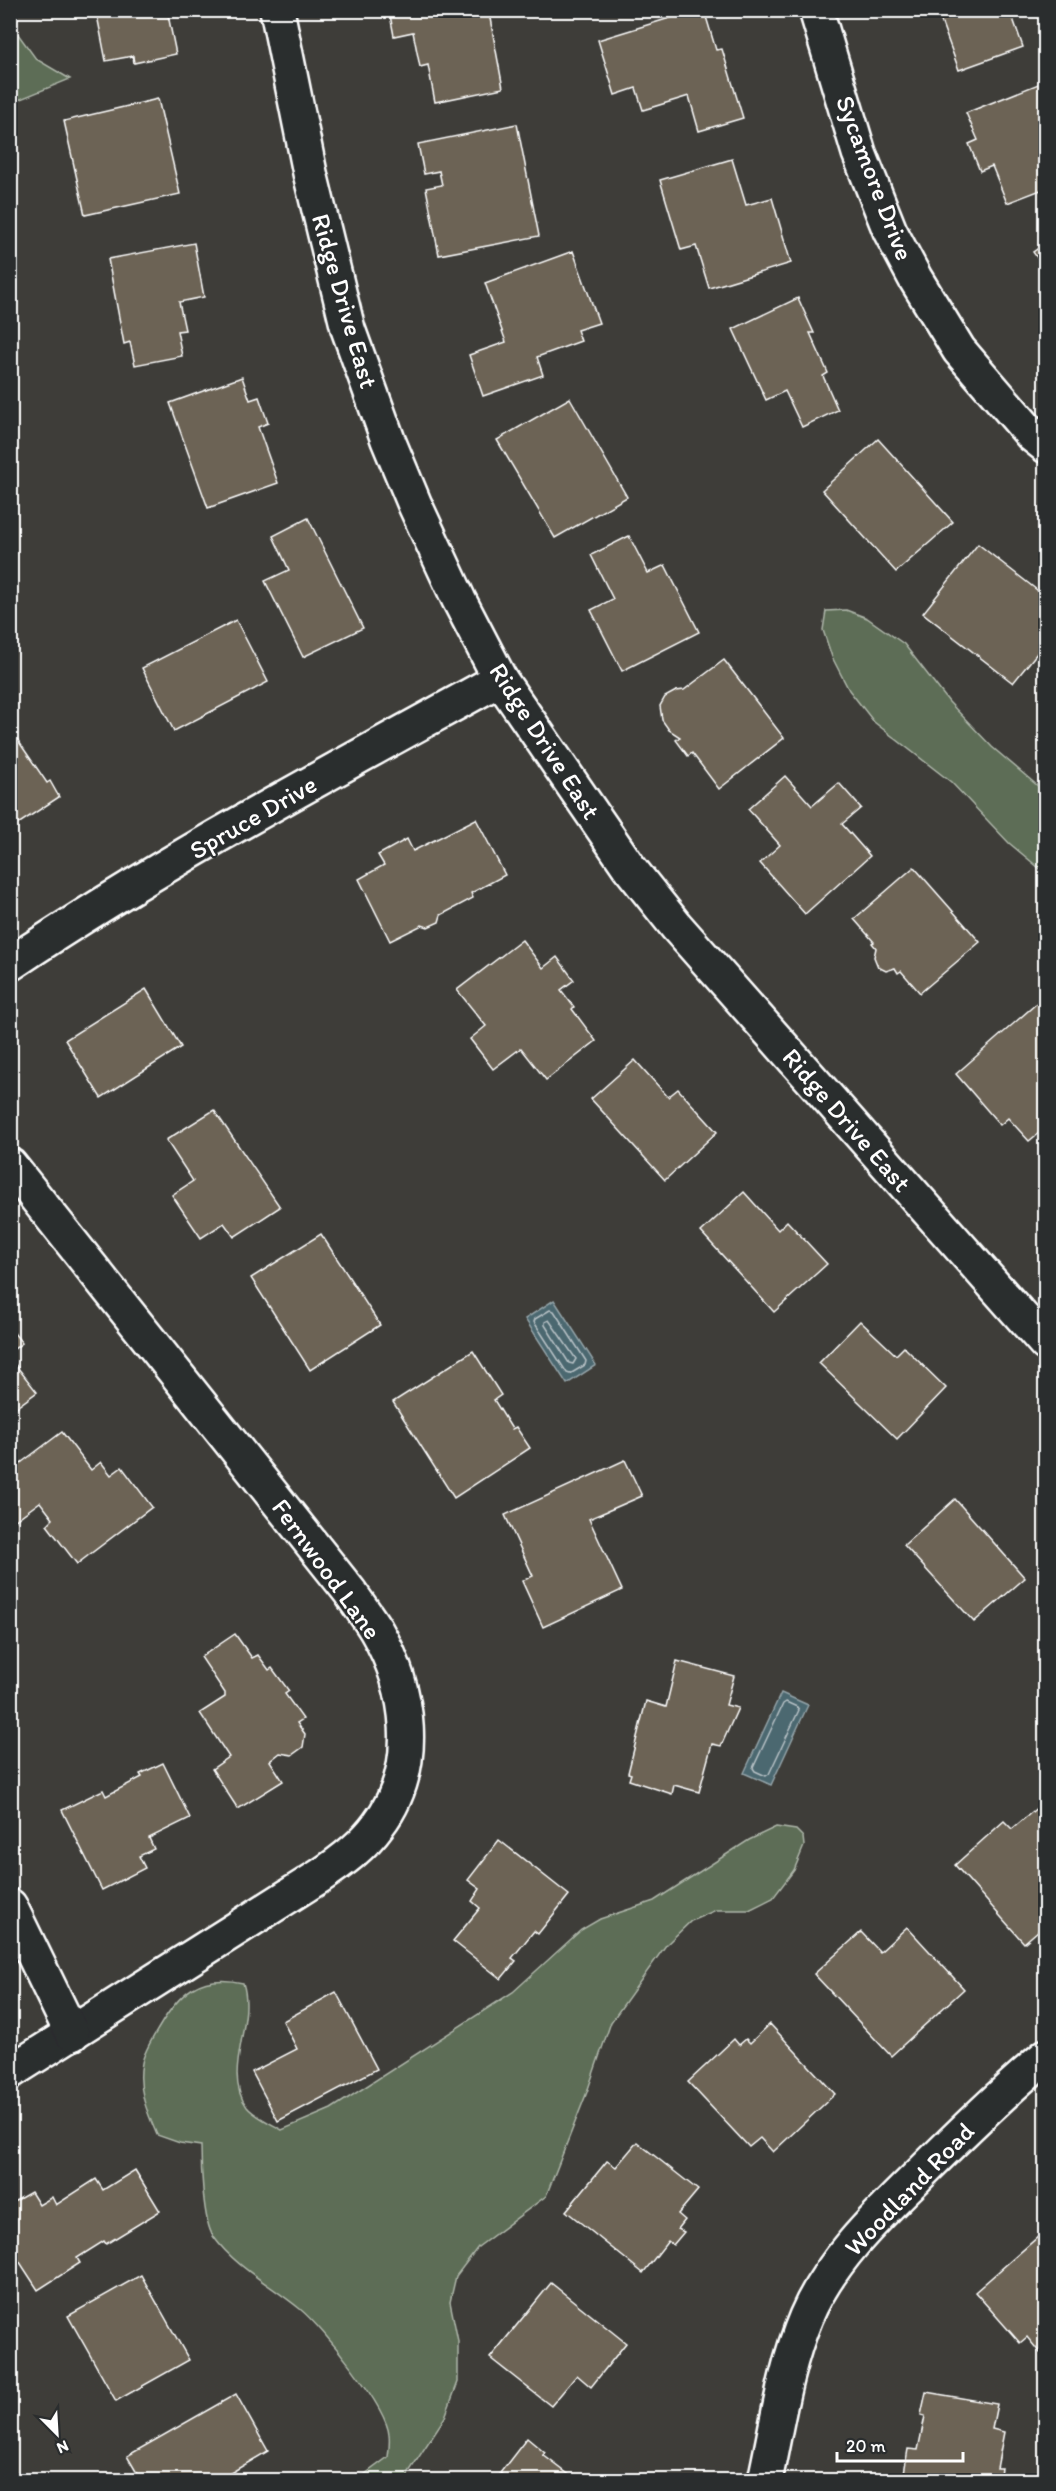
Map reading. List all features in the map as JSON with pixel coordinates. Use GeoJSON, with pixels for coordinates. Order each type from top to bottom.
{"type":"FeatureCollection","features":[{"type":"Feature","properties":{"kind":"street","name":"Ridge Drive East"},"geometry":{"type":"LineString","coordinates":[[277,10],[333,270],[364,377],[415,505],[459,600],[500,679],[629,867],[676,926],[1046,1344]]}},
{"type":"Feature","properties":{"kind":"street","name":"Sycamore Drive"},"geometry":{"type":"LineString","coordinates":[[816,10],[859,153],[890,231],[915,278],[959,350],[1032,435],[1046,446]]}},
{"type":"Feature","properties":{"kind":"street","name":"Spruce Drive"},"geometry":{"type":"LineString","coordinates":[[10,964],[58,932],[244,821],[500,679]]}},
{"type":"Feature","properties":{"kind":"street","name":"Fernwood Lane"},"geometry":{"type":"LineString","coordinates":[[10,1165],[350,1592],[376,1631],[391,1662],[405,1708],[408,1739],[404,1766],[387,1810],[379,1825],[347,1857],[10,2072]]}},
{"type":"Feature","properties":{"kind":"street"},"geometry":{"type":"LineString","coordinates":[[10,1906],[72,2034]]}},
{"type":"Feature","properties":{"kind":"street","name":"Woodland Road"},"geometry":{"type":"LineString","coordinates":[[765,2481],[787,2372],[806,2316],[835,2267],[872,2222],[1001,2094],[1046,2056]]}},
{"type":"Feature","properties":{"kind":"green space"},"geometry":{"type":"Polygon","coordinates":[[[10,23],[36,59],[70,79],[11,103],[10,23]]]}},
{"type":"Feature","properties":{"kind":"green space"},"geometry":{"type":"Polygon","coordinates":[[[846,610],[867,618],[904,644],[949,702],[992,747],[1045,792],[1045,873],[1009,843],[951,782],[874,722],[849,690],[832,657],[823,630],[826,611],[846,610]]]}},
{"type":"Feature","properties":{"kind":"green space"},"geometry":{"type":"Polygon","coordinates":[[[776,1827],[796,1830],[803,1837],[804,1846],[794,1870],[773,1898],[749,1910],[716,1910],[691,1921],[666,1945],[611,2022],[587,2092],[546,2196],[478,2247],[456,2276],[450,2302],[458,2341],[458,2382],[445,2417],[409,2472],[407,2480],[357,2480],[388,2457],[389,2435],[386,2422],[377,2406],[338,2350],[310,2319],[289,2300],[232,2258],[213,2236],[205,2206],[201,2146],[180,2143],[157,2135],[153,2126],[144,2100],[141,2073],[146,2050],[166,2016],[183,1996],[202,1984],[214,1981],[243,1983],[246,1998],[245,2014],[237,2078],[240,2093],[250,2110],[282,2130],[331,2109],[513,1992],[581,1930],[600,1919],[654,1901],[749,1840],[776,1827]]]}},
{"type":"Feature","properties":{"kind":"water"},"geometry":{"type":"Polygon","coordinates":[[[554,1300],[596,1365],[567,1384],[525,1319],[554,1300]]]}},
{"type":"Feature","properties":{"kind":"water"},"geometry":{"type":"Polygon","coordinates":[[[781,1693],[808,1705],[771,1785],[744,1773],[781,1693]]]}},
{"type":"Feature","properties":{"kind":"building"},"geometry":{"type":"Polygon","coordinates":[[[96,10],[167,10],[176,54],[134,63],[133,56],[106,61],[96,10]]]}},
{"type":"Feature","properties":{"kind":"building"},"geometry":{"type":"Polygon","coordinates":[[[389,10],[466,10],[468,17],[489,13],[503,88],[435,102],[428,65],[420,67],[413,32],[394,36],[389,10]]]}},
{"type":"Feature","properties":{"kind":"building"},"geometry":{"type":"Polygon","coordinates":[[[696,10],[704,10],[716,50],[722,49],[743,118],[699,131],[689,96],[643,110],[636,88],[615,95],[598,40],[696,10]]]}},
{"type":"Feature","properties":{"kind":"building"},"geometry":{"type":"Polygon","coordinates":[[[937,10],[1010,10],[1023,47],[959,70],[937,10]]]}},
{"type":"Feature","properties":{"kind":"building"},"geometry":{"type":"Polygon","coordinates":[[[1046,81],[1046,188],[1007,203],[992,166],[980,171],[969,144],[978,140],[966,113],[1046,81]]]}},
{"type":"Feature","properties":{"kind":"building"},"geometry":{"type":"Polygon","coordinates":[[[158,99],[180,194],[85,215],[64,121],[158,99]]]}},
{"type":"Feature","properties":{"kind":"building"},"geometry":{"type":"Polygon","coordinates":[[[517,124],[539,236],[439,255],[426,188],[442,185],[439,171],[424,174],[418,144],[517,124]]]}},
{"type":"Feature","properties":{"kind":"building"},"geometry":{"type":"Polygon","coordinates":[[[732,159],[746,205],[772,198],[791,263],[709,288],[696,246],[681,250],[660,180],[732,159]]]}},
{"type":"Feature","properties":{"kind":"building"},"geometry":{"type":"Polygon","coordinates":[[[194,243],[204,297],[179,302],[185,330],[177,331],[182,356],[135,365],[130,342],[124,344],[108,259],[194,243]]]}},
{"type":"Feature","properties":{"kind":"building"},"geometry":{"type":"Polygon","coordinates":[[[1046,243],[1046,270],[1033,252],[1046,243]]]}},
{"type":"Feature","properties":{"kind":"building"},"geometry":{"type":"Polygon","coordinates":[[[573,251],[599,323],[577,330],[581,341],[537,357],[543,375],[483,396],[469,355],[506,342],[485,283],[573,251]]]}},
{"type":"Feature","properties":{"kind":"building"},"geometry":{"type":"Polygon","coordinates":[[[1046,277],[1046,291],[1039,282],[1046,277]]]}},
{"type":"Feature","properties":{"kind":"building"},"geometry":{"type":"Polygon","coordinates":[[[798,298],[814,333],[810,333],[828,373],[823,376],[838,410],[802,427],[785,391],[766,400],[733,329],[798,298]]]}},
{"type":"Feature","properties":{"kind":"building"},"geometry":{"type":"Polygon","coordinates":[[[242,377],[250,400],[259,397],[268,423],[258,427],[278,483],[208,508],[170,403],[242,377]]]}},
{"type":"Feature","properties":{"kind":"building"},"geometry":{"type":"Polygon","coordinates":[[[570,398],[627,497],[555,538],[497,440],[570,398]]]}},
{"type":"Feature","properties":{"kind":"building"},"geometry":{"type":"Polygon","coordinates":[[[878,439],[953,522],[896,572],[822,490],[878,439]]]}},
{"type":"Feature","properties":{"kind":"building"},"geometry":{"type":"Polygon","coordinates":[[[308,518],[363,628],[303,657],[265,581],[289,570],[273,536],[308,518]]]}},
{"type":"Feature","properties":{"kind":"building"},"geometry":{"type":"Polygon","coordinates":[[[629,536],[648,573],[665,565],[699,632],[622,671],[591,610],[613,599],[591,555],[629,536]]]}},
{"type":"Feature","properties":{"kind":"building"},"geometry":{"type":"Polygon","coordinates":[[[978,544],[1046,597],[1046,642],[1013,683],[923,613],[978,544]]]}},
{"type":"Feature","properties":{"kind":"building"},"geometry":{"type":"Polygon","coordinates":[[[236,620],[268,682],[174,731],[142,668],[236,620]]]}},
{"type":"Feature","properties":{"kind":"building"},"geometry":{"type":"Polygon","coordinates":[[[724,660],[784,738],[719,789],[692,753],[688,756],[676,740],[680,737],[669,730],[662,720],[660,706],[665,697],[676,691],[684,690],[724,660]]]}},
{"type":"Feature","properties":{"kind":"building"},"geometry":{"type":"Polygon","coordinates":[[[17,739],[47,783],[50,781],[59,797],[15,826],[10,819],[10,743],[17,739]]]}},
{"type":"Feature","properties":{"kind":"building"},"geometry":{"type":"Polygon","coordinates":[[[785,776],[812,806],[839,783],[861,808],[842,824],[870,856],[805,914],[760,863],[780,845],[748,809],[785,776]]]}},
{"type":"Feature","properties":{"kind":"building"},"geometry":{"type":"Polygon","coordinates":[[[476,819],[505,875],[471,893],[473,898],[441,915],[439,922],[428,927],[422,925],[390,941],[359,879],[384,865],[378,855],[407,839],[413,851],[476,819]]]}},
{"type":"Feature","properties":{"kind":"building"},"geometry":{"type":"Polygon","coordinates":[[[914,867],[980,942],[920,993],[901,971],[898,973],[895,968],[886,971],[878,967],[874,957],[876,948],[872,943],[874,942],[854,919],[914,867]]]}},
{"type":"Feature","properties":{"kind":"building"},"geometry":{"type":"Polygon","coordinates":[[[522,940],[543,968],[557,957],[574,980],[561,990],[596,1041],[546,1080],[521,1048],[493,1069],[470,1039],[486,1026],[457,990],[522,940]]]}},
{"type":"Feature","properties":{"kind":"building"},"geometry":{"type":"Polygon","coordinates":[[[146,989],[181,1047],[101,1098],[65,1040],[146,989]]]}},
{"type":"Feature","properties":{"kind":"building"},"geometry":{"type":"Polygon","coordinates":[[[1044,997],[1046,999],[1046,1127],[1029,1141],[1008,1118],[1000,1125],[956,1074],[1044,997]]]}},
{"type":"Feature","properties":{"kind":"building"},"geometry":{"type":"Polygon","coordinates":[[[635,1060],[668,1097],[678,1089],[717,1132],[665,1180],[591,1099],[635,1060]]]}},
{"type":"Feature","properties":{"kind":"building"},"geometry":{"type":"Polygon","coordinates":[[[214,1110],[280,1207],[234,1237],[224,1223],[201,1238],[172,1195],[193,1181],[166,1140],[214,1110]]]}},
{"type":"Feature","properties":{"kind":"building"},"geometry":{"type":"Polygon","coordinates":[[[744,1192],[778,1230],[787,1221],[827,1264],[774,1312],[701,1232],[744,1192]]]}},
{"type":"Feature","properties":{"kind":"building"},"geometry":{"type":"Polygon","coordinates":[[[321,1234],[380,1325],[310,1370],[251,1278],[321,1234]]]}},
{"type":"Feature","properties":{"kind":"building"},"geometry":{"type":"Polygon","coordinates":[[[860,1321],[896,1355],[904,1347],[946,1388],[897,1439],[819,1363],[860,1321]]]}},
{"type":"Feature","properties":{"kind":"building"},"geometry":{"type":"Polygon","coordinates":[[[10,1328],[22,1343],[10,1352],[10,1328]]]}},
{"type":"Feature","properties":{"kind":"building"},"geometry":{"type":"Polygon","coordinates":[[[473,1351],[501,1395],[494,1400],[512,1429],[516,1427],[530,1448],[454,1498],[393,1402],[473,1351]]]}},
{"type":"Feature","properties":{"kind":"building"},"geometry":{"type":"Polygon","coordinates":[[[10,1358],[37,1392],[10,1412],[10,1358]]]}},
{"type":"Feature","properties":{"kind":"building"},"geometry":{"type":"Polygon","coordinates":[[[62,1432],[91,1470],[101,1462],[111,1475],[122,1467],[152,1507],[77,1564],[47,1525],[53,1519],[40,1502],[10,1524],[10,1471],[62,1432]]]}},
{"type":"Feature","properties":{"kind":"building"},"geometry":{"type":"Polygon","coordinates":[[[625,1460],[642,1496],[589,1519],[622,1590],[543,1627],[522,1581],[533,1576],[505,1515],[625,1460]]]}},
{"type":"Feature","properties":{"kind":"building"},"geometry":{"type":"Polygon","coordinates":[[[955,1499],[1025,1578],[974,1622],[904,1545],[955,1499]]]}},
{"type":"Feature","properties":{"kind":"building"},"geometry":{"type":"Polygon","coordinates":[[[235,1634],[252,1658],[258,1655],[269,1670],[272,1668],[289,1691],[285,1694],[303,1719],[297,1723],[305,1734],[303,1747],[292,1755],[280,1753],[270,1761],[283,1781],[238,1809],[212,1769],[229,1757],[200,1713],[225,1697],[225,1693],[201,1657],[235,1634]]]}},
{"type":"Feature","properties":{"kind":"building"},"geometry":{"type":"Polygon","coordinates":[[[677,1661],[734,1676],[726,1705],[738,1708],[721,1746],[712,1744],[699,1792],[674,1785],[672,1794],[629,1780],[631,1774],[628,1773],[646,1701],[666,1707],[677,1661]]]}},
{"type":"Feature","properties":{"kind":"building"},"geometry":{"type":"Polygon","coordinates":[[[163,1763],[190,1818],[149,1838],[154,1849],[139,1856],[145,1868],[102,1890],[62,1810],[103,1790],[106,1796],[142,1777],[140,1774],[163,1763]]]}},
{"type":"Feature","properties":{"kind":"building"},"geometry":{"type":"Polygon","coordinates":[[[1039,1806],[1046,1814],[1046,1924],[1024,1943],[955,1865],[1004,1821],[1012,1829],[1039,1806]]]}},
{"type":"Feature","properties":{"kind":"building"},"geometry":{"type":"Polygon","coordinates":[[[499,1840],[569,1895],[538,1934],[534,1931],[512,1958],[516,1961],[501,1979],[453,1941],[480,1908],[472,1901],[480,1889],[468,1880],[499,1840]]]}},
{"type":"Feature","properties":{"kind":"building"},"geometry":{"type":"Polygon","coordinates":[[[907,1927],[964,1989],[891,2056],[814,1974],[861,1932],[880,1952],[907,1927]]]}},
{"type":"Feature","properties":{"kind":"building"},"geometry":{"type":"Polygon","coordinates":[[[336,1992],[377,2069],[278,2121],[252,2072],[297,2049],[283,2021],[336,1992]]]}},
{"type":"Feature","properties":{"kind":"building"},"geometry":{"type":"Polygon","coordinates":[[[770,2024],[835,2094],[773,2152],[760,2138],[749,2147],[688,2082],[734,2039],[739,2045],[746,2039],[750,2043],[770,2024]]]}},
{"type":"Feature","properties":{"kind":"building"},"geometry":{"type":"Polygon","coordinates":[[[637,2142],[698,2190],[678,2214],[685,2220],[678,2229],[684,2232],[673,2245],[668,2241],[643,2273],[566,2211],[607,2161],[616,2167],[637,2142]]]}},
{"type":"Feature","properties":{"kind":"building"},"geometry":{"type":"Polygon","coordinates":[[[135,2170],[160,2211],[106,2244],[104,2241],[77,2258],[80,2263],[38,2290],[10,2247],[10,2204],[31,2192],[39,2205],[52,2197],[56,2205],[96,2179],[103,2190],[135,2170]]]}},
{"type":"Feature","properties":{"kind":"building"},"geometry":{"type":"Polygon","coordinates":[[[1046,2230],[1046,2348],[1040,2353],[1027,2337],[1020,2343],[975,2292],[1046,2230]]]}},
{"type":"Feature","properties":{"kind":"building"},"geometry":{"type":"Polygon","coordinates":[[[141,2275],[189,2360],[116,2401],[68,2316],[141,2275]]]}},
{"type":"Feature","properties":{"kind":"building"},"geometry":{"type":"Polygon","coordinates":[[[551,2283],[626,2343],[591,2387],[577,2375],[551,2406],[490,2358],[551,2283]]]}},
{"type":"Feature","properties":{"kind":"building"},"geometry":{"type":"Polygon","coordinates":[[[926,2392],[997,2404],[992,2429],[1004,2432],[997,2468],[1001,2468],[999,2480],[913,2480],[914,2475],[904,2473],[908,2449],[918,2450],[925,2416],[921,2415],[926,2392]]]}},
{"type":"Feature","properties":{"kind":"building"},"geometry":{"type":"Polygon","coordinates":[[[236,2394],[268,2451],[222,2478],[224,2480],[141,2480],[127,2456],[236,2394]]]}},
{"type":"Feature","properties":{"kind":"building"},"geometry":{"type":"Polygon","coordinates":[[[527,2438],[545,2453],[543,2455],[576,2480],[510,2480],[500,2473],[527,2438]]]}}]}
